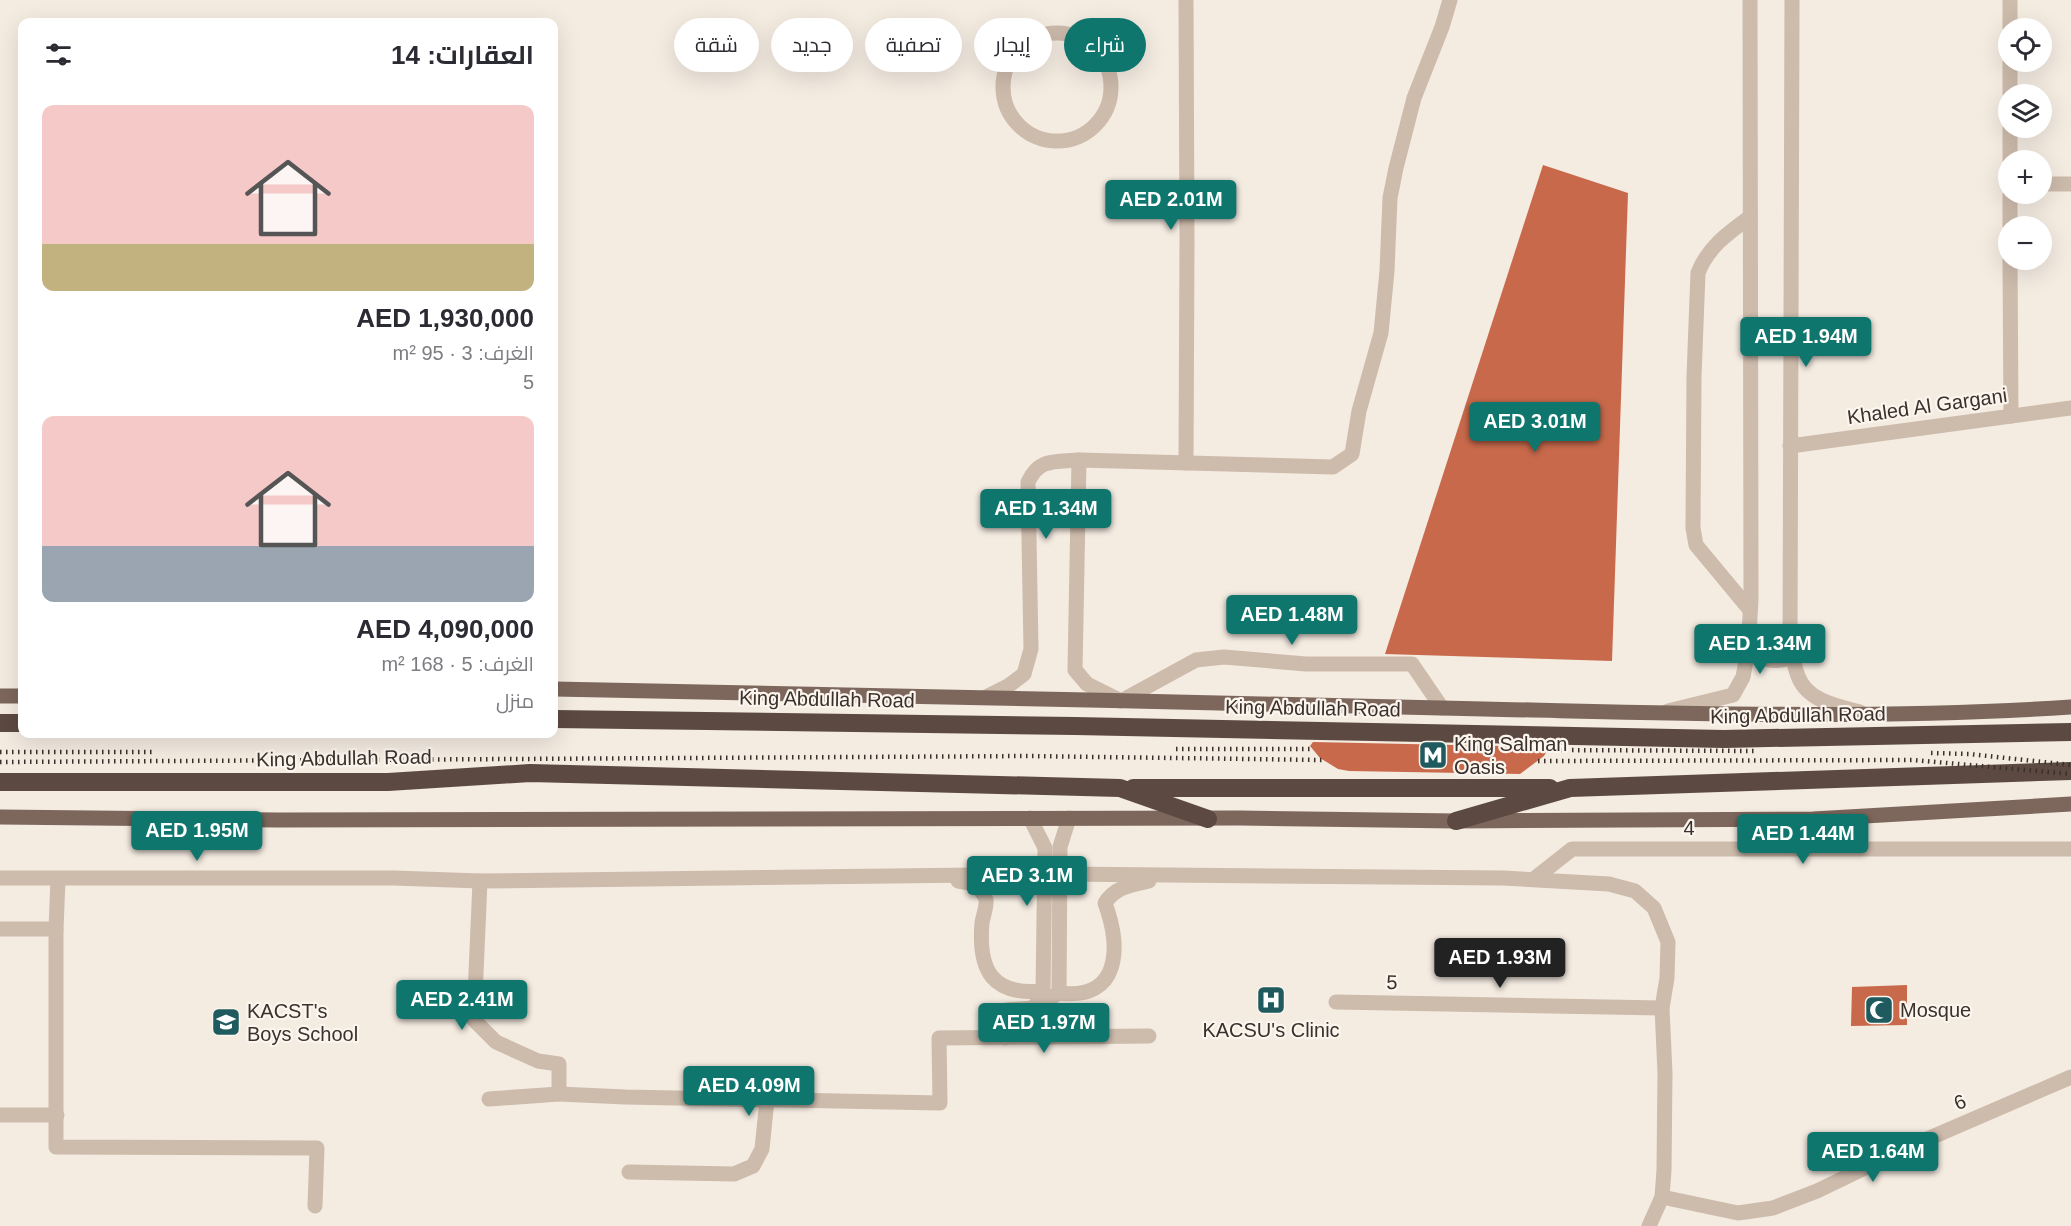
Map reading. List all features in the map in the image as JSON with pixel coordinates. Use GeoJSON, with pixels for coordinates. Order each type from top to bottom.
{"type":"FeatureCollection","features":[{"type":"Feature","properties":{"kind":"highway","name":"King Abdullah Road"},"geometry":{"type":"LineString","coordinates":[[558,719],[1075,726],[1724,739],[2071,732]]}},
{"type":"Feature","properties":{"kind":"highway"},"geometry":{"type":"LineString","coordinates":[[0,723],[18,723]]}},
{"type":"Feature","properties":{"kind":"highway","name":"King Abdullah Road"},"geometry":{"type":"LineString","coordinates":[[0,782],[388,782],[530,773],[1119,788],[1570,788],[2071,771]]}},
{"type":"Feature","properties":{"kind":"highway","name":"King Abdullah Road"},"geometry":{"type":"LineString","coordinates":[[1119,788],[1208,819]]}},
{"type":"Feature","properties":{"kind":"highway","name":"King Abdullah Road"},"geometry":{"type":"LineString","coordinates":[[1456,821],[1570,788]]}},
{"type":"Feature","properties":{"kind":"main road"},"geometry":{"type":"LineString","coordinates":[[558,688],[1778,715],[2071,707]]}},
{"type":"Feature","properties":{"kind":"main road"},"geometry":{"type":"LineString","coordinates":[[0,696],[18,696]]}},
{"type":"Feature","properties":{"kind":"main road"},"geometry":{"type":"LineString","coordinates":[[0,818],[266,820],[1069,818],[1456,821],[1814,819],[2071,804]]}},
{"type":"Feature","properties":{"kind":"street"},"geometry":{"type":"LineString","coordinates":[[1185,463],[1186,0]]}},
{"type":"Feature","properties":{"kind":"street"},"geometry":{"type":"LineString","coordinates":[[986,697],[1008,686],[1024,674],[1031,649],[1028,482],[1033,471],[1044,463],[1079,460],[1333,468],[1352,454],[1359,411],[1381,333],[1387,271],[1390,198],[1395,168],[1414,98],[1442,27],[1450,0]]}},
{"type":"Feature","properties":{"kind":"street"},"geometry":{"type":"LineString","coordinates":[[1660,713],[1733,695],[1743,677],[1749,637],[1750,0]]}},
{"type":"Feature","properties":{"kind":"street"},"geometry":{"type":"LineString","coordinates":[[1792,0],[1790,639],[1798,677],[1812,694],[1829,703],[1866,713]]}},
{"type":"Feature","properties":{"kind":"street"},"geometry":{"type":"LineString","coordinates":[[2010,0],[2010,18]]}},
{"type":"Feature","properties":{"kind":"street"},"geometry":{"type":"LineString","coordinates":[[1062,33],[1079,37],[1093,46],[1104,60],[1110,76],[1111,93],[1107,109],[1097,124],[1084,134],[1056,141],[1035,136],[1016,123],[1009,113],[1002,86],[1008,64],[1021,46],[1040,35],[1062,33]]}},
{"type":"Feature","properties":{"kind":"street"},"geometry":{"type":"LineString","coordinates":[[2052,184],[2071,184]]}},
{"type":"Feature","properties":{"kind":"street"},"geometry":{"type":"LineString","coordinates":[[1750,217],[1716,244],[1704,258],[1698,273],[1694,376],[1693,528],[1696,545],[1750,610]]}},
{"type":"Feature","properties":{"kind":"street"},"geometry":{"type":"LineString","coordinates":[[2010,270],[2011,416]]}},
{"type":"Feature","properties":{"kind":"street","name":"Khaled Al Gargani"},"geometry":{"type":"LineString","coordinates":[[1790,446],[2071,408]]}},
{"type":"Feature","properties":{"kind":"street"},"geometry":{"type":"LineString","coordinates":[[1079,460],[1075,670],[1087,684],[1121,701],[1196,660],[1224,657],[1306,664],[1412,664],[1442,708]]}},
{"type":"Feature","properties":{"kind":"street"},"geometry":{"type":"LineString","coordinates":[[1749,637],[1757,653],[1766,660],[1777,663],[1794,657]]}},
{"type":"Feature","properties":{"kind":"street"},"geometry":{"type":"LineString","coordinates":[[1030,818],[1044,848],[1043,991],[1034,1008]]}},
{"type":"Feature","properties":{"kind":"street"},"geometry":{"type":"LineString","coordinates":[[1059,993],[1060,847],[1069,818]]}},
{"type":"Feature","properties":{"kind":"street","name":"4"},"geometry":{"type":"LineString","coordinates":[[1534,879],[1572,849],[2071,849]]}},
{"type":"Feature","properties":{"kind":"street"},"geometry":{"type":"LineString","coordinates":[[0,878],[394,878],[480,881],[1060,874],[1534,879],[1609,884],[1635,891],[1654,908],[1668,942],[1667,978],[1662,1008],[1665,1084],[1664,1170],[1662,1197],[1649,1226]]}},
{"type":"Feature","properties":{"kind":"street"},"geometry":{"type":"LineString","coordinates":[[920,875],[976,884],[986,900],[982,922],[981,952],[988,973],[1008,988],[1026,993],[1043,991]]}},
{"type":"Feature","properties":{"kind":"street"},"geometry":{"type":"LineString","coordinates":[[1005,1038],[1006,1010],[1034,1008],[1059,993],[1076,995],[1092,991],[1104,981],[1115,951],[1112,924],[1105,903],[1111,893],[1124,887],[1173,875]]}},
{"type":"Feature","properties":{"kind":"street"},"geometry":{"type":"LineString","coordinates":[[58,879],[56,1148],[317,1148],[315,1206]]}},
{"type":"Feature","properties":{"kind":"street"},"geometry":{"type":"LineString","coordinates":[[480,881],[474,1020],[496,1042],[538,1061],[559,1064],[559,1094]]}},
{"type":"Feature","properties":{"kind":"street"},"geometry":{"type":"LineString","coordinates":[[0,929],[56,929]]}},
{"type":"Feature","properties":{"kind":"street","name":"5"},"geometry":{"type":"LineString","coordinates":[[1336,1002],[1662,1008]]}},
{"type":"Feature","properties":{"kind":"street"},"geometry":{"type":"LineString","coordinates":[[489,1099],[559,1094],[940,1103],[939,1038],[1149,1036]]}},
{"type":"Feature","properties":{"kind":"street","name":"6"},"geometry":{"type":"LineString","coordinates":[[1662,1197],[1738,1213],[1773,1208],[1817,1191],[1902,1150],[2071,1077]]}},
{"type":"Feature","properties":{"kind":"street"},"geometry":{"type":"LineString","coordinates":[[629,1172],[734,1174],[753,1166],[762,1149],[767,1100]]}},
{"type":"Feature","properties":{"kind":"street"},"geometry":{"type":"LineString","coordinates":[[0,1115],[57,1115]]}},
{"type":"Feature","properties":{"kind":"building"},"geometry":{"type":"Polygon","coordinates":[[[1543,165],[1628,193],[1612,661],[1385,654],[1543,165]]]}},
{"type":"Feature","properties":{"kind":"building","name":"King Salman Oasis"},"geometry":{"type":"Polygon","coordinates":[[[1313,742],[1549,747],[1544,756],[1520,774],[1349,771],[1338,769],[1320,758],[1310,746],[1313,742]]]}},
{"type":"Feature","properties":{"kind":"building","name":"Mosque"},"geometry":{"type":"Polygon","coordinates":[[[1907,985],[1907,1025],[1851,1026],[1852,987],[1907,985]]]}},
{"type":"Feature","properties":{"kind":"railway"},"geometry":{"type":"LineString","coordinates":[[1176,749],[1312,749]]}},
{"type":"Feature","properties":{"kind":"railway"},"geometry":{"type":"LineString","coordinates":[[1548,750],[1757,751]]}},
{"type":"Feature","properties":{"kind":"railway"},"geometry":{"type":"LineString","coordinates":[[0,752],[156,752]]}},
{"type":"Feature","properties":{"kind":"railway"},"geometry":{"type":"LineString","coordinates":[[1931,753],[1969,754],[2071,765]]}},
{"type":"Feature","properties":{"kind":"railway"},"geometry":{"type":"LineString","coordinates":[[0,762],[1026,756],[1322,760]]}},
{"type":"Feature","properties":{"kind":"railway"},"geometry":{"type":"LineString","coordinates":[[1538,761],[1913,760],[2071,774]]}},
{"type":"Feature","properties":{"kind":"place","name":"King Salman Oasis"},"geometry":{"type":"Point","coordinates":[1433,755]}},
{"type":"Feature","properties":{"kind":"place","name":"KACSU's Clinic"},"geometry":{"type":"Point","coordinates":[1271,1000]}},
{"type":"Feature","properties":{"kind":"place","name":"Mosque"},"geometry":{"type":"Point","coordinates":[1879,1010]}},
{"type":"Feature","properties":{"kind":"place","name":"KACST's Boys School"},"geometry":{"type":"Point","coordinates":[226,1022]}}]}
